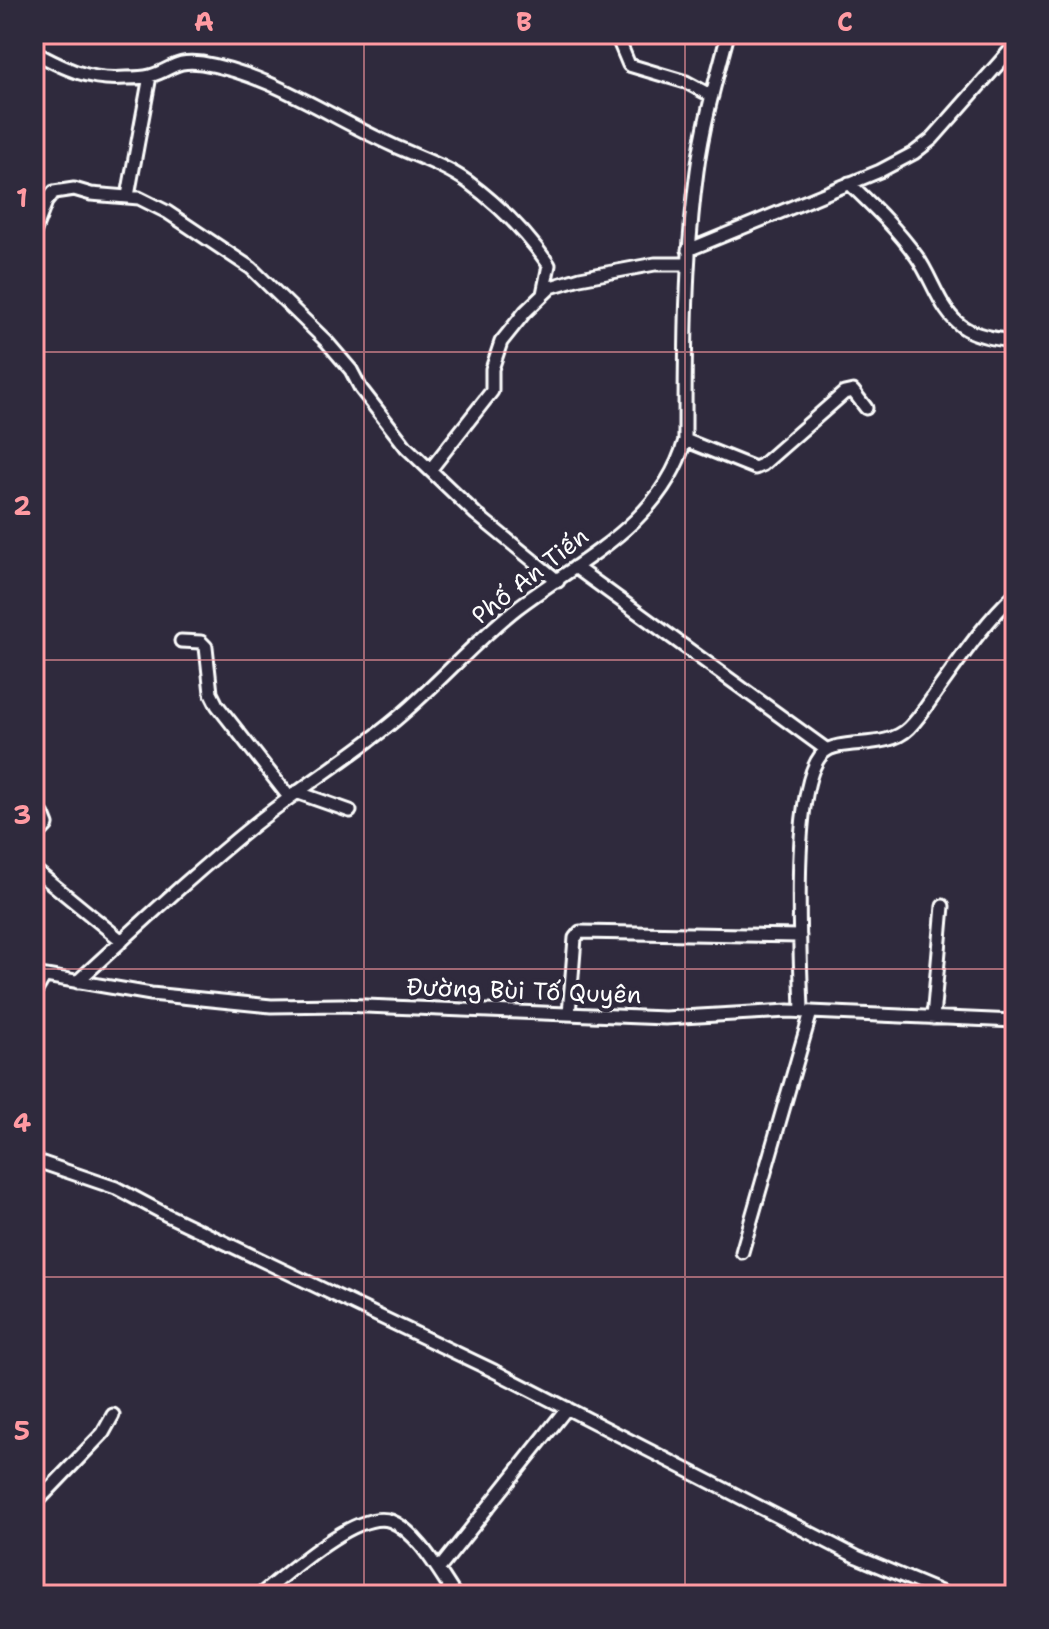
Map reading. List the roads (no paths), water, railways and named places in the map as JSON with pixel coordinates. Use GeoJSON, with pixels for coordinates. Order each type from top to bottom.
{"type":"FeatureCollection","features":[{"type":"Feature","properties":{"kind":"street"},"geometry":{"type":"LineString","coordinates":[[616,34],[629,65],[686,82],[712,96]]}},
{"type":"Feature","properties":{"kind":"street","name":"Phố An Tiến"},"geometry":{"type":"LineString","coordinates":[[77,982],[251,827],[397,718],[516,609],[597,553],[647,509],[676,469],[685,440],[688,250],[697,169],[728,34]]}},
{"type":"Feature","properties":{"kind":"street"},"geometry":{"type":"LineString","coordinates":[[688,250],[914,153],[932,139],[1015,45]]}},
{"type":"Feature","properties":{"kind":"street"},"geometry":{"type":"LineString","coordinates":[[34,52],[65,68],[104,80],[150,76],[172,64],[184,62],[203,64],[246,76],[305,100],[393,145],[445,167],[485,196],[533,242],[549,265],[543,294]]}},
{"type":"Feature","properties":{"kind":"street"},"geometry":{"type":"LineString","coordinates":[[128,196],[150,76]]}},
{"type":"Feature","properties":{"kind":"street"},"geometry":{"type":"LineString","coordinates":[[849,183],[874,206],[919,259],[950,314],[959,324],[968,331],[1015,342]]}},
{"type":"Feature","properties":{"kind":"street"},"geometry":{"type":"LineString","coordinates":[[34,233],[46,202],[54,192],[74,189],[91,194],[128,196],[167,212],[220,246],[279,293],[335,351],[406,447],[476,514],[558,581]]}},
{"type":"Feature","properties":{"kind":"street"},"geometry":{"type":"LineString","coordinates":[[430,470],[492,391],[492,369],[501,342],[525,312],[551,287],[580,278],[655,264],[688,264]]}},
{"type":"Feature","properties":{"kind":"street"},"geometry":{"type":"LineString","coordinates":[[685,440],[755,468],[844,393],[853,391],[866,408]]}},
{"type":"Feature","properties":{"kind":"street"},"geometry":{"type":"LineString","coordinates":[[575,567],[827,750]]}},
{"type":"Feature","properties":{"kind":"street"},"geometry":{"type":"LineString","coordinates":[[742,1252],[806,1012],[800,936],[801,844],[807,793],[815,767],[821,754],[832,747],[882,741],[905,732],[981,630],[1015,594]]}},
{"type":"Feature","properties":{"kind":"street"},"geometry":{"type":"LineString","coordinates":[[181,641],[201,642],[206,647],[211,693],[217,705],[293,794],[350,811]]}},
{"type":"Feature","properties":{"kind":"street"},"geometry":{"type":"LineString","coordinates":[[34,805],[47,825],[34,839]]}},
{"type":"Feature","properties":{"kind":"street"},"geometry":{"type":"LineString","coordinates":[[34,869],[122,941]]}},
{"type":"Feature","properties":{"kind":"street"},"geometry":{"type":"LineString","coordinates":[[933,1018],[943,906]]}},
{"type":"Feature","properties":{"kind":"street"},"geometry":{"type":"LineString","coordinates":[[569,1014],[575,938],[580,932],[800,936]]}},
{"type":"Feature","properties":{"kind":"street"},"geometry":{"type":"LineString","coordinates":[[34,994],[39,976]]}},
{"type":"Feature","properties":{"kind":"street","name":"Đường Bùi Tố Quyên"},"geometry":{"type":"LineString","coordinates":[[39,976],[151,994],[271,1006],[341,1005],[665,1018],[806,1012],[1015,1021]]}},
{"type":"Feature","properties":{"kind":"street"},"geometry":{"type":"LineString","coordinates":[[34,1160],[116,1188],[567,1408],[857,1557],[948,1595]]}},
{"type":"Feature","properties":{"kind":"street"},"geometry":{"type":"LineString","coordinates":[[439,1569],[567,1408]]}},
{"type":"Feature","properties":{"kind":"street"},"geometry":{"type":"LineString","coordinates":[[34,1505],[103,1433],[113,1415]]}},
{"type":"Feature","properties":{"kind":"street"},"geometry":{"type":"LineString","coordinates":[[260,1595],[350,1528],[373,1518],[390,1520],[399,1525],[439,1569],[455,1595]]}}]}
